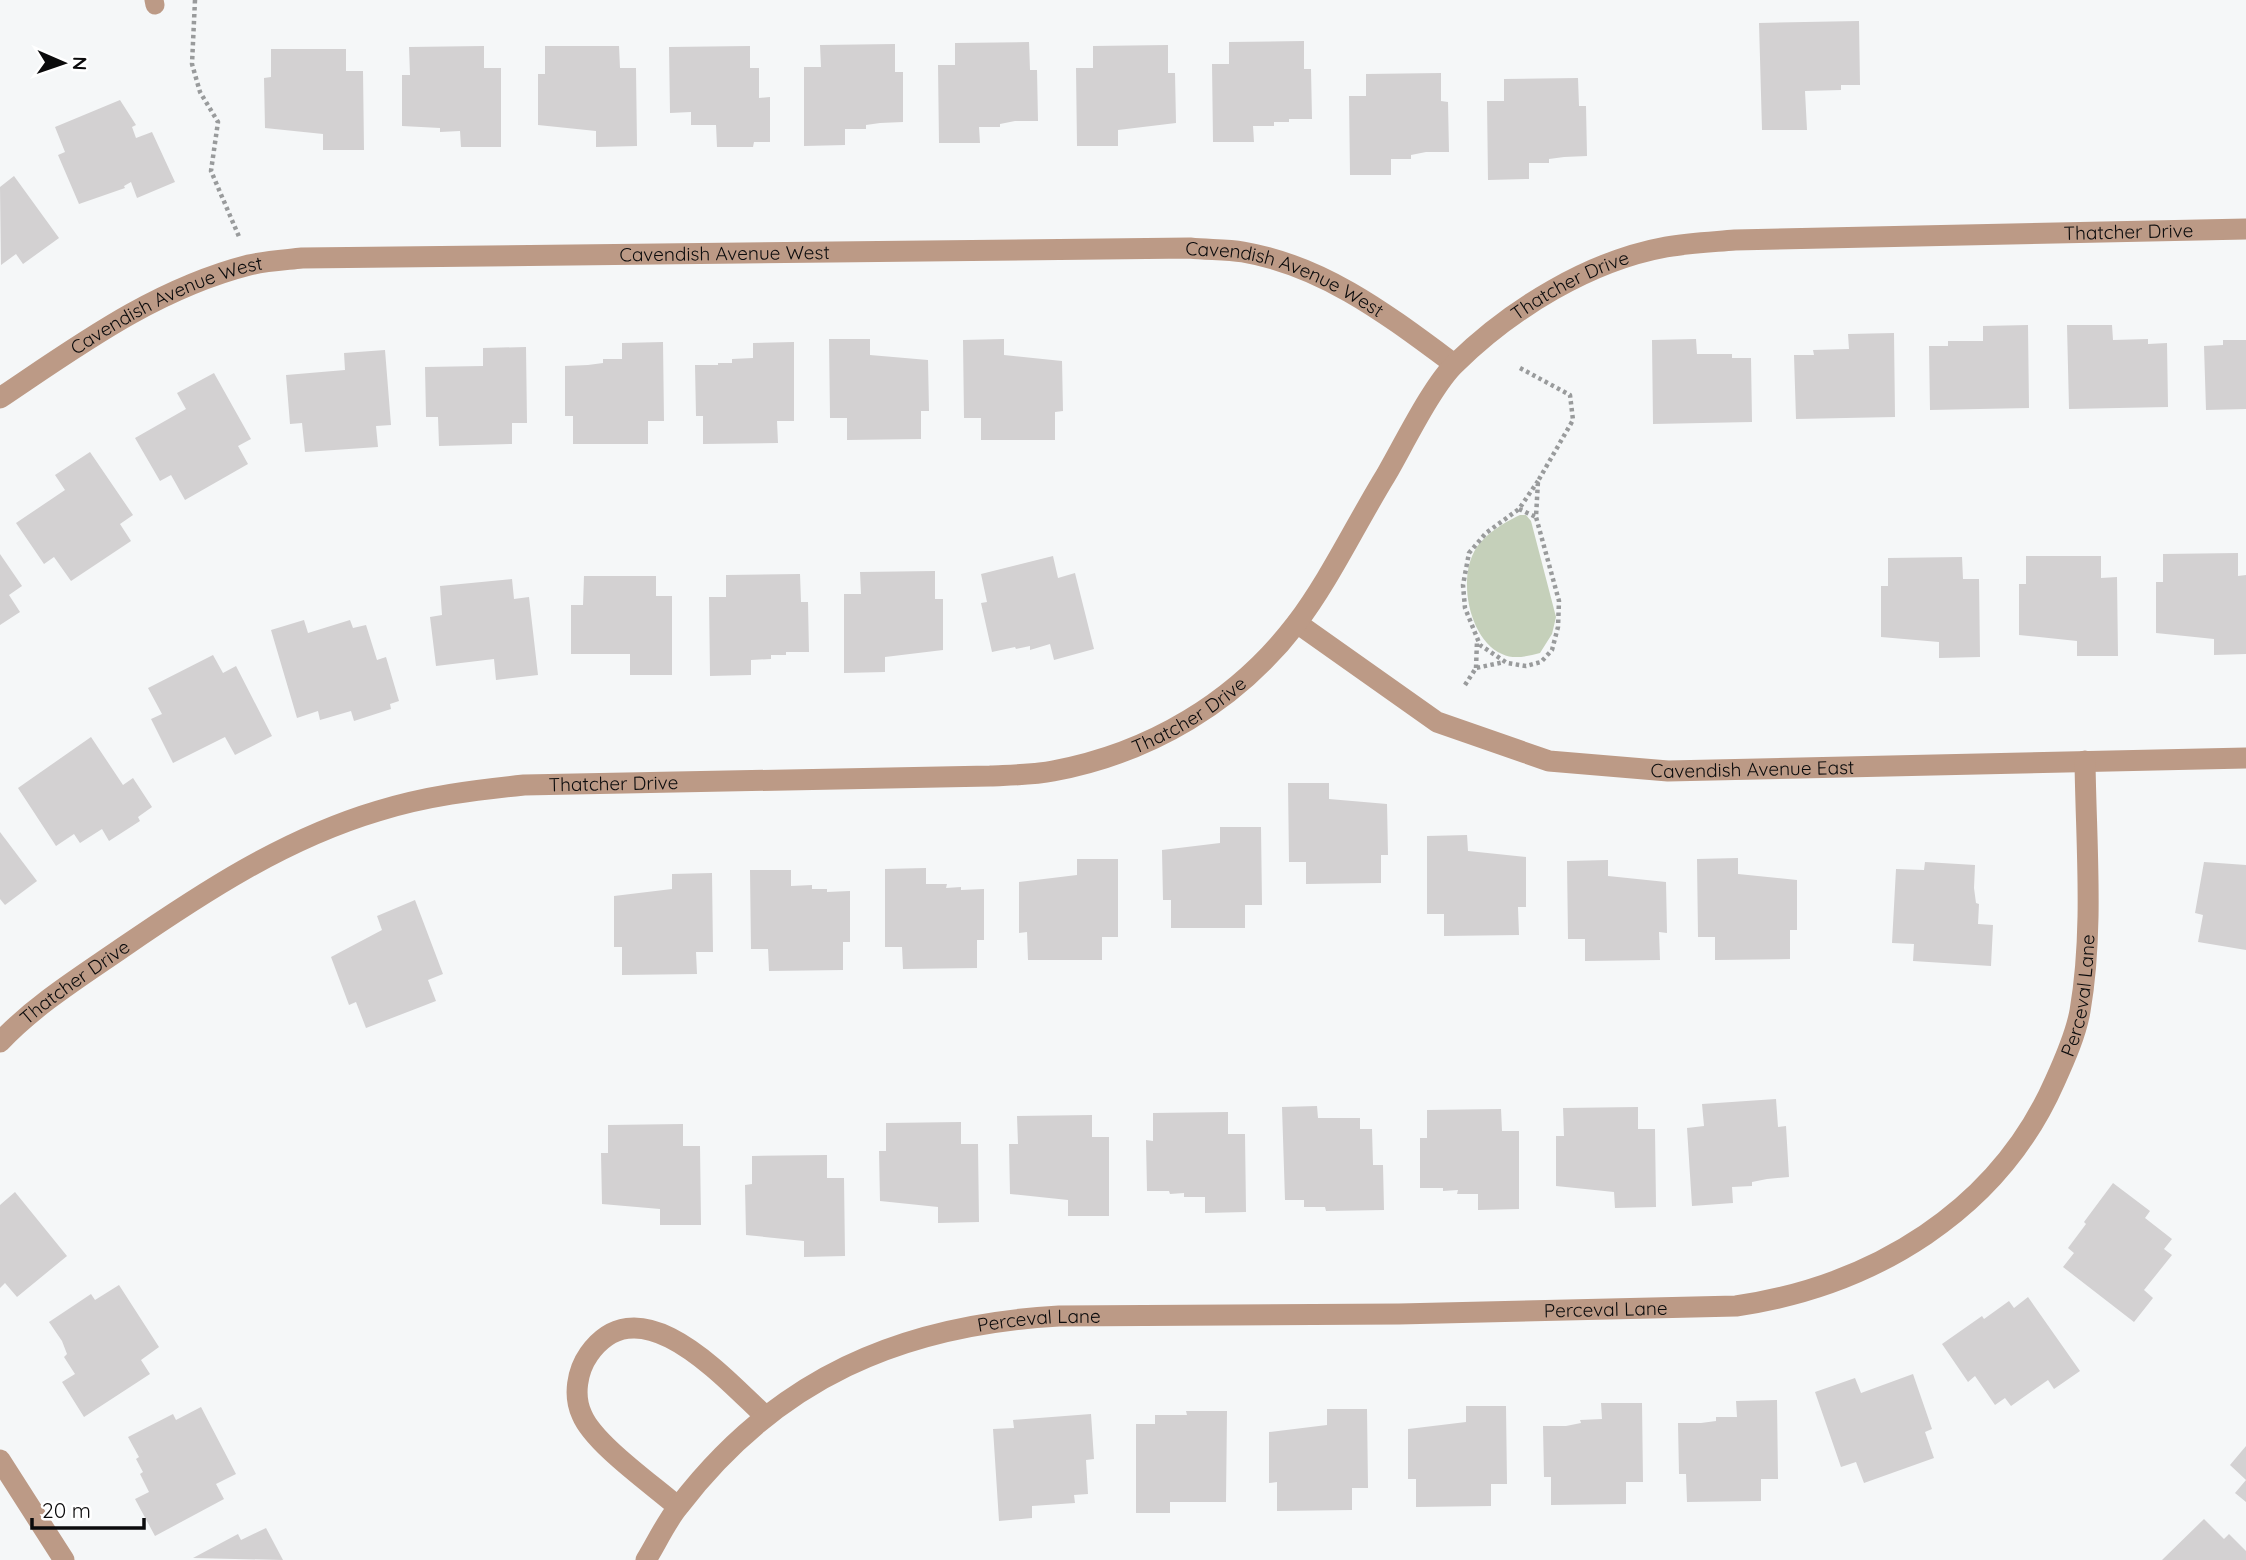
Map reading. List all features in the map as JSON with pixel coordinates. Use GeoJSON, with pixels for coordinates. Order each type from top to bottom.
{"type":"FeatureCollection","features":[{"type":"Feature","properties":{"kind":"street","name":"Thatcher Drive"},"geometry":{"type":"LineString","coordinates":[[0,1042],[70,984],[256,862],[316,833],[379,810],[451,793],[524,785],[990,776],[1051,772],[1104,760],[1152,742],[1205,710],[1258,669],[1297,623],[1454,364],[1515,315],[1563,286],[1611,263],[1665,247],[1735,240],[1890,234],[2246,229]]}},
{"type":"Feature","properties":{"kind":"street","name":"Cavendish Avenue West"},"geometry":{"type":"LineString","coordinates":[[0,398],[95,334],[157,298],[251,265],[302,258],[1190,248],[1243,252],[1305,270],[1370,302],[1454,364]]}},
{"type":"Feature","properties":{"kind":"street","name":"Cavendish Avenue East"},"geometry":{"type":"LineString","coordinates":[[1297,623],[1437,722],[1549,761],[1668,771],[2246,758]]}},
{"type":"Feature","properties":{"kind":"street","name":"Perceval Lane"},"geometry":{"type":"LineString","coordinates":[[646,1560],[678,1507],[719,1459],[764,1415],[859,1359],[950,1330],[1007,1320],[1059,1316],[1412,1313],[1736,1306],[1784,1299],[1836,1283],[1872,1266],[1929,1233],[1970,1200],[2001,1168],[2045,1104],[2063,1063],[2080,1014],[2087,960],[2085,761]]}},
{"type":"Feature","properties":{"kind":"street"},"geometry":{"type":"LineString","coordinates":[[678,1507],[592,1432],[581,1414],[576,1392],[580,1374],[589,1355],[602,1340],[615,1332],[633,1327],[653,1329],[673,1338],[713,1368],[764,1415]]}},
{"type":"Feature","properties":{"kind":"street"},"geometry":{"type":"LineString","coordinates":[[0,1460],[64,1560]]}},
{"type":"Feature","properties":{"kind":"path"},"geometry":{"type":"LineString","coordinates":[[195,0],[192,64],[200,92],[218,122],[211,171],[251,265]]}},
{"type":"Feature","properties":{"kind":"path"},"geometry":{"type":"LineString","coordinates":[[1465,685],[1476,668],[1477,640],[1465,608],[1464,567],[1469,553],[1486,533],[1519,509],[1573,420],[1570,395],[1520,368]]}},
{"type":"Feature","properties":{"kind":"path"},"geometry":{"type":"LineString","coordinates":[[1477,640],[1493,656],[1505,662],[1526,666],[1541,662],[1552,650],[1559,627],[1559,601],[1536,517],[1538,481]]}},
{"type":"Feature","properties":{"kind":"path"},"geometry":{"type":"LineString","coordinates":[[1519,509],[1536,517]]}},
{"type":"Feature","properties":{"kind":"path"},"geometry":{"type":"LineString","coordinates":[[1476,668],[1505,662]]}},
{"type":"Feature","properties":{"kind":"green space"},"geometry":{"type":"Polygon","coordinates":[[[1520,515],[1526,515],[1531,521],[1556,617],[1552,634],[1540,653],[1516,657],[1502,654],[1491,647],[1482,636],[1470,609],[1467,579],[1469,564],[1478,546],[1494,530],[1520,515]]]}},
{"type":"Feature","properties":{"kind":"building"},"geometry":{"type":"Polygon","coordinates":[[[1859,21],[1860,85],[1841,85],[1841,90],[1805,91],[1807,130],[1762,130],[1759,23],[1859,21]]]}},
{"type":"Feature","properties":{"kind":"building"},"geometry":{"type":"Polygon","coordinates":[[[1304,41],[1304,69],[1311,69],[1312,119],[1289,119],[1289,122],[1274,122],[1274,126],[1253,126],[1254,142],[1213,142],[1212,64],[1229,64],[1229,42],[1304,41]]]}},
{"type":"Feature","properties":{"kind":"building"},"geometry":{"type":"Polygon","coordinates":[[[1029,42],[1030,70],[1037,70],[1038,121],[1015,121],[1000,124],[1000,127],[979,127],[980,143],[939,143],[938,65],[955,65],[955,43],[1029,42]]]}},
{"type":"Feature","properties":{"kind":"building"},"geometry":{"type":"Polygon","coordinates":[[[895,44],[895,72],[903,72],[903,122],[866,125],[866,129],[845,129],[845,145],[804,146],[804,67],[821,67],[820,45],[895,44]]]}},
{"type":"Feature","properties":{"kind":"building"},"geometry":{"type":"Polygon","coordinates":[[[1168,45],[1168,73],[1175,73],[1176,123],[1118,130],[1118,146],[1077,146],[1076,68],[1093,68],[1093,46],[1168,45]]]}},
{"type":"Feature","properties":{"kind":"building"},"geometry":{"type":"Polygon","coordinates":[[[484,46],[484,68],[501,68],[501,147],[461,147],[460,131],[440,132],[440,128],[402,126],[402,75],[410,75],[409,47],[484,46]]]}},
{"type":"Feature","properties":{"kind":"building"},"geometry":{"type":"Polygon","coordinates":[[[545,46],[619,46],[620,68],[636,68],[637,146],[596,147],[596,131],[538,125],[538,74],[545,74],[545,46]]]}},
{"type":"Feature","properties":{"kind":"building"},"geometry":{"type":"Polygon","coordinates":[[[750,46],[750,68],[759,68],[759,98],[770,97],[770,142],[754,142],[753,147],[717,147],[716,125],[691,125],[691,112],[670,113],[669,47],[750,46]]]}},
{"type":"Feature","properties":{"kind":"building"},"geometry":{"type":"Polygon","coordinates":[[[271,49],[346,49],[346,71],[363,71],[364,150],[323,150],[323,134],[265,128],[264,78],[271,77],[271,49]]]}},
{"type":"Feature","properties":{"kind":"building"},"geometry":{"type":"Polygon","coordinates":[[[1441,73],[1441,101],[1448,102],[1449,152],[1426,152],[1411,155],[1411,159],[1391,159],[1391,175],[1350,175],[1349,96],[1366,96],[1366,74],[1441,73]]]}},
{"type":"Feature","properties":{"kind":"building"},"geometry":{"type":"Polygon","coordinates":[[[1578,78],[1579,106],[1586,106],[1587,156],[1549,159],[1549,163],[1529,163],[1529,179],[1488,180],[1487,101],[1504,101],[1504,79],[1578,78]]]}},
{"type":"Feature","properties":{"kind":"building"},"geometry":{"type":"Polygon","coordinates":[[[120,100],[136,125],[132,127],[136,138],[152,132],[175,182],[137,198],[131,182],[124,186],[125,188],[79,204],[58,155],[65,152],[55,127],[120,100]]]}},
{"type":"Feature","properties":{"kind":"building"},"geometry":{"type":"Polygon","coordinates":[[[14,176],[59,238],[23,264],[16,254],[1,265],[0,187],[14,176]]]}},
{"type":"Feature","properties":{"kind":"building"},"geometry":{"type":"Polygon","coordinates":[[[2028,325],[2029,408],[1930,410],[1929,346],[1948,346],[1948,341],[1983,341],[1983,326],[2028,325]]]}},
{"type":"Feature","properties":{"kind":"building"},"geometry":{"type":"Polygon","coordinates":[[[2067,325],[2112,325],[2113,340],[2148,339],[2148,344],[2167,343],[2168,407],[2069,409],[2067,325]]]}},
{"type":"Feature","properties":{"kind":"building"},"geometry":{"type":"Polygon","coordinates":[[[1894,333],[1895,417],[1796,419],[1794,355],[1814,355],[1813,350],[1849,349],[1848,334],[1894,333]]]}},
{"type":"Feature","properties":{"kind":"building"},"geometry":{"type":"Polygon","coordinates":[[[829,339],[870,339],[870,355],[928,360],[929,411],[921,411],[921,439],[847,440],[847,418],[830,418],[829,339]]]}},
{"type":"Feature","properties":{"kind":"building"},"geometry":{"type":"Polygon","coordinates":[[[1004,339],[1004,355],[1062,361],[1063,411],[1055,412],[1055,440],[981,440],[981,418],[964,418],[963,340],[1004,339]]]}},
{"type":"Feature","properties":{"kind":"building"},"geometry":{"type":"Polygon","coordinates":[[[1696,339],[1697,354],[1732,354],[1732,358],[1751,358],[1752,422],[1653,424],[1652,340],[1696,339]]]}},
{"type":"Feature","properties":{"kind":"building"},"geometry":{"type":"Polygon","coordinates":[[[2223,340],[2246,340],[2246,409],[2206,410],[2204,346],[2223,345],[2223,340]]]}},
{"type":"Feature","properties":{"kind":"building"},"geometry":{"type":"Polygon","coordinates":[[[663,342],[664,421],[648,421],[648,444],[573,444],[573,416],[565,416],[565,366],[603,363],[603,359],[622,359],[622,343],[663,342]]]}},
{"type":"Feature","properties":{"kind":"building"},"geometry":{"type":"Polygon","coordinates":[[[794,342],[794,421],[777,421],[778,443],[703,444],[703,416],[696,416],[695,365],[718,365],[732,363],[732,359],[753,358],[753,343],[794,342]]]}},
{"type":"Feature","properties":{"kind":"building"},"geometry":{"type":"Polygon","coordinates":[[[526,347],[527,423],[512,423],[512,444],[439,446],[438,417],[426,417],[425,367],[483,366],[483,348],[526,347]]]}},
{"type":"Feature","properties":{"kind":"building"},"geometry":{"type":"Polygon","coordinates":[[[385,350],[391,425],[376,426],[378,447],[305,452],[302,423],[290,424],[286,375],[345,370],[344,353],[385,350]]]}},
{"type":"Feature","properties":{"kind":"building"},"geometry":{"type":"Polygon","coordinates":[[[214,373],[251,439],[238,446],[248,464],[185,500],[171,475],[160,481],[135,438],[186,409],[177,393],[214,373]]]}},
{"type":"Feature","properties":{"kind":"building"},"geometry":{"type":"Polygon","coordinates":[[[90,452],[133,515],[120,524],[131,541],[71,581],[54,557],[44,564],[16,523],[65,490],[55,475],[90,452]]]}},
{"type":"Feature","properties":{"kind":"building"},"geometry":{"type":"Polygon","coordinates":[[[2238,553],[2238,576],[2246,575],[2246,654],[2214,655],[2214,639],[2156,633],[2156,582],[2163,582],[2163,554],[2238,553]]]}},
{"type":"Feature","properties":{"kind":"building"},"geometry":{"type":"Polygon","coordinates":[[[0,554],[22,586],[9,595],[20,612],[0,625],[0,554]]]}},
{"type":"Feature","properties":{"kind":"building"},"geometry":{"type":"Polygon","coordinates":[[[1053,556],[1058,578],[1075,573],[1094,649],[1054,660],[1050,644],[1030,650],[1030,646],[992,652],[981,603],[987,602],[981,574],[1053,556]]]}},
{"type":"Feature","properties":{"kind":"building"},"geometry":{"type":"Polygon","coordinates":[[[2026,556],[2101,556],[2101,578],[2117,577],[2118,656],[2077,656],[2077,641],[2019,635],[2019,584],[2026,584],[2026,556]]]}},
{"type":"Feature","properties":{"kind":"building"},"geometry":{"type":"Polygon","coordinates":[[[1962,557],[1963,579],[1979,579],[1980,657],[1939,658],[1939,642],[1881,637],[1881,586],[1888,586],[1888,558],[1962,557]]]}},
{"type":"Feature","properties":{"kind":"building"},"geometry":{"type":"Polygon","coordinates":[[[935,571],[935,599],[943,599],[943,650],[885,657],[885,672],[844,673],[844,594],[861,594],[860,572],[935,571]]]}},
{"type":"Feature","properties":{"kind":"building"},"geometry":{"type":"Polygon","coordinates":[[[800,574],[801,602],[808,602],[809,652],[786,652],[786,655],[771,655],[771,659],[751,660],[751,675],[710,676],[709,597],[726,597],[726,575],[800,574]]]}},
{"type":"Feature","properties":{"kind":"building"},"geometry":{"type":"Polygon","coordinates":[[[584,576],[656,576],[656,596],[672,596],[672,675],[630,675],[630,654],[571,654],[571,605],[583,605],[584,576]]]}},
{"type":"Feature","properties":{"kind":"building"},"geometry":{"type":"Polygon","coordinates":[[[512,579],[514,599],[529,597],[538,675],[496,680],[494,659],[436,666],[430,617],[442,615],[440,586],[512,579]]]}},
{"type":"Feature","properties":{"kind":"building"},"geometry":{"type":"Polygon","coordinates":[[[304,620],[308,633],[350,620],[353,628],[366,625],[377,660],[386,657],[399,701],[390,704],[391,709],[354,721],[351,711],[320,720],[318,711],[297,718],[271,630],[304,620]]]}},
{"type":"Feature","properties":{"kind":"building"},"geometry":{"type":"Polygon","coordinates":[[[213,655],[223,673],[236,666],[272,736],[235,755],[225,737],[173,763],[151,719],[162,714],[148,688],[213,655]]]}},
{"type":"Feature","properties":{"kind":"building"},"geometry":{"type":"Polygon","coordinates":[[[91,737],[123,785],[133,778],[152,807],[138,817],[140,821],[109,841],[102,829],[80,843],[74,834],[56,846],[18,788],[91,737]]]}},
{"type":"Feature","properties":{"kind":"building"},"geometry":{"type":"Polygon","coordinates":[[[1288,783],[1329,783],[1329,799],[1387,804],[1388,855],[1381,855],[1381,883],[1306,884],[1306,862],[1289,862],[1288,783]]]}},
{"type":"Feature","properties":{"kind":"building"},"geometry":{"type":"Polygon","coordinates":[[[1220,827],[1261,827],[1262,905],[1245,905],[1245,928],[1171,928],[1171,900],[1163,900],[1162,850],[1220,843],[1220,827]]]}},
{"type":"Feature","properties":{"kind":"building"},"geometry":{"type":"Polygon","coordinates":[[[0,832],[37,881],[5,905],[0,899],[0,832]]]}},
{"type":"Feature","properties":{"kind":"building"},"geometry":{"type":"Polygon","coordinates":[[[1467,835],[1468,851],[1526,857],[1526,907],[1518,907],[1519,935],[1444,936],[1444,914],[1427,914],[1427,836],[1467,835]]]}},
{"type":"Feature","properties":{"kind":"building"},"geometry":{"type":"Polygon","coordinates":[[[1738,858],[1738,874],[1797,880],[1797,930],[1790,930],[1790,959],[1715,960],[1715,937],[1698,937],[1697,859],[1738,858]]]}},
{"type":"Feature","properties":{"kind":"building"},"geometry":{"type":"Polygon","coordinates":[[[1077,859],[1118,859],[1118,937],[1102,937],[1102,960],[1028,960],[1027,932],[1019,933],[1019,882],[1077,875],[1077,859]]]}},
{"type":"Feature","properties":{"kind":"building"},"geometry":{"type":"Polygon","coordinates":[[[1608,860],[1608,876],[1666,882],[1667,933],[1659,932],[1660,960],[1585,961],[1585,939],[1568,939],[1567,861],[1608,860]]]}},
{"type":"Feature","properties":{"kind":"building"},"geometry":{"type":"Polygon","coordinates":[[[1925,862],[1975,865],[1974,888],[1976,903],[1979,904],[1978,924],[1993,925],[1991,966],[1913,961],[1914,944],[1892,943],[1896,869],[1924,870],[1925,862]]]}},
{"type":"Feature","properties":{"kind":"building"},"geometry":{"type":"Polygon","coordinates":[[[2204,862],[2246,865],[2246,950],[2198,942],[2203,915],[2195,913],[2204,862]]]}},
{"type":"Feature","properties":{"kind":"building"},"geometry":{"type":"Polygon","coordinates":[[[926,868],[926,884],[947,884],[946,888],[961,887],[961,890],[984,889],[984,940],[977,940],[977,968],[903,969],[902,947],[885,947],[885,869],[926,868]]]}},
{"type":"Feature","properties":{"kind":"building"},"geometry":{"type":"Polygon","coordinates":[[[750,870],[791,870],[791,886],[812,885],[812,889],[827,889],[827,892],[850,891],[850,942],[843,942],[843,970],[769,971],[768,949],[751,949],[750,870]]]}},
{"type":"Feature","properties":{"kind":"building"},"geometry":{"type":"Polygon","coordinates":[[[712,873],[713,952],[696,952],[697,974],[622,975],[622,947],[614,947],[614,896],[672,889],[672,874],[712,873]]]}},
{"type":"Feature","properties":{"kind":"building"},"geometry":{"type":"Polygon","coordinates":[[[415,900],[443,974],[428,980],[436,1001],[366,1028],[356,1002],[349,1005],[331,957],[382,930],[377,916],[415,900]]]}},
{"type":"Feature","properties":{"kind":"building"},"geometry":{"type":"Polygon","coordinates":[[[1776,1099],[1778,1127],[1786,1126],[1789,1177],[1752,1182],[1752,1186],[1732,1187],[1733,1203],[1692,1206],[1687,1128],[1704,1126],[1702,1104],[1776,1099]]]}},
{"type":"Feature","properties":{"kind":"building"},"geometry":{"type":"Polygon","coordinates":[[[1317,1106],[1318,1118],[1360,1118],[1360,1129],[1372,1129],[1373,1165],[1383,1165],[1384,1210],[1326,1211],[1325,1207],[1304,1207],[1304,1200],[1285,1200],[1282,1107],[1317,1106]]]}},
{"type":"Feature","properties":{"kind":"building"},"geometry":{"type":"Polygon","coordinates":[[[1638,1107],[1638,1129],[1655,1129],[1656,1207],[1615,1208],[1614,1192],[1556,1186],[1556,1136],[1564,1136],[1563,1108],[1638,1107]]]}},
{"type":"Feature","properties":{"kind":"building"},"geometry":{"type":"Polygon","coordinates":[[[1501,1109],[1502,1131],[1519,1131],[1519,1209],[1478,1210],[1478,1194],[1457,1194],[1458,1190],[1443,1191],[1443,1188],[1420,1188],[1420,1138],[1427,1138],[1427,1110],[1501,1109]]]}},
{"type":"Feature","properties":{"kind":"building"},"geometry":{"type":"Polygon","coordinates":[[[1228,1112],[1228,1134],[1245,1134],[1246,1212],[1205,1213],[1205,1197],[1184,1197],[1184,1193],[1170,1194],[1169,1191],[1147,1191],[1146,1140],[1153,1141],[1153,1113],[1228,1112]]]}},
{"type":"Feature","properties":{"kind":"building"},"geometry":{"type":"Polygon","coordinates":[[[1092,1115],[1092,1137],[1109,1137],[1109,1216],[1068,1216],[1068,1200],[1010,1194],[1009,1144],[1018,1144],[1017,1116],[1092,1115]]]}},
{"type":"Feature","properties":{"kind":"building"},"geometry":{"type":"Polygon","coordinates":[[[961,1122],[961,1144],[978,1144],[979,1222],[938,1223],[938,1207],[880,1201],[879,1151],[886,1151],[886,1123],[961,1122]]]}},
{"type":"Feature","properties":{"kind":"building"},"geometry":{"type":"Polygon","coordinates":[[[683,1124],[683,1146],[700,1146],[701,1225],[660,1225],[660,1209],[602,1204],[601,1153],[608,1153],[608,1125],[683,1124]]]}},
{"type":"Feature","properties":{"kind":"building"},"geometry":{"type":"Polygon","coordinates":[[[827,1155],[827,1178],[844,1178],[845,1256],[804,1257],[804,1241],[746,1235],[745,1185],[752,1184],[752,1156],[827,1155]]]}},
{"type":"Feature","properties":{"kind":"building"},"geometry":{"type":"Polygon","coordinates":[[[2113,1183],[2150,1211],[2145,1218],[2172,1239],[2164,1249],[2172,1255],[2144,1290],[2153,1298],[2134,1322],[2063,1267],[2074,1253],[2068,1248],[2113,1183]]]}},
{"type":"Feature","properties":{"kind":"building"},"geometry":{"type":"Polygon","coordinates":[[[15,1192],[67,1256],[17,1297],[5,1283],[0,1288],[0,1205],[15,1192]]]}},
{"type":"Feature","properties":{"kind":"building"},"geometry":{"type":"Polygon","coordinates":[[[119,1285],[159,1347],[141,1360],[150,1374],[84,1417],[62,1382],[75,1374],[64,1357],[67,1354],[62,1341],[49,1322],[91,1294],[95,1300],[119,1285]]]}},
{"type":"Feature","properties":{"kind":"building"},"geometry":{"type":"Polygon","coordinates":[[[2028,1297],[2080,1371],[2054,1389],[2048,1380],[2011,1406],[2005,1398],[1995,1405],[1975,1376],[1968,1382],[1942,1344],[2009,1301],[2014,1308],[2028,1297]]]}},
{"type":"Feature","properties":{"kind":"building"},"geometry":{"type":"Polygon","coordinates":[[[1913,1374],[1932,1429],[1925,1432],[1934,1458],[1864,1483],[1856,1462],[1841,1467],[1815,1392],[1855,1378],[1861,1393],[1913,1374]]]}},
{"type":"Feature","properties":{"kind":"building"},"geometry":{"type":"Polygon","coordinates":[[[1777,1400],[1778,1479],[1761,1479],[1761,1501],[1687,1502],[1686,1474],[1679,1474],[1678,1423],[1701,1423],[1716,1421],[1716,1417],[1737,1417],[1736,1401],[1777,1400]]]}},
{"type":"Feature","properties":{"kind":"building"},"geometry":{"type":"Polygon","coordinates":[[[1601,1403],[1642,1403],[1643,1482],[1626,1482],[1626,1504],[1551,1505],[1551,1477],[1544,1477],[1543,1426],[1566,1426],[1581,1423],[1580,1420],[1602,1419],[1601,1403]]]}},
{"type":"Feature","properties":{"kind":"building"},"geometry":{"type":"Polygon","coordinates":[[[1466,1406],[1506,1406],[1507,1484],[1491,1484],[1491,1506],[1416,1507],[1416,1479],[1408,1479],[1408,1429],[1466,1422],[1466,1406]]]}},
{"type":"Feature","properties":{"kind":"building"},"geometry":{"type":"Polygon","coordinates":[[[201,1407],[236,1474],[216,1484],[224,1499],[155,1536],[135,1499],[149,1492],[140,1474],[143,1472],[136,1459],[139,1457],[128,1437],[173,1414],[176,1420],[201,1407]]]}},
{"type":"Feature","properties":{"kind":"building"},"geometry":{"type":"Polygon","coordinates":[[[1327,1409],[1367,1409],[1368,1488],[1352,1488],[1352,1510],[1277,1511],[1277,1482],[1269,1483],[1269,1432],[1327,1425],[1327,1409]]]}},
{"type":"Feature","properties":{"kind":"building"},"geometry":{"type":"Polygon","coordinates":[[[1186,1411],[1227,1411],[1226,1502],[1170,1502],[1170,1513],[1136,1513],[1136,1424],[1155,1424],[1155,1415],[1187,1415],[1186,1411]]]}},
{"type":"Feature","properties":{"kind":"building"},"geometry":{"type":"Polygon","coordinates":[[[1091,1414],[1094,1459],[1086,1460],[1088,1494],[1074,1495],[1075,1503],[1032,1506],[1032,1518],[999,1521],[993,1429],[1014,1428],[1013,1420],[1091,1414]]]}},
{"type":"Feature","properties":{"kind":"building"},"geometry":{"type":"Polygon","coordinates":[[[2246,1446],[2246,1480],[2230,1465],[2246,1446]]]}},
{"type":"Feature","properties":{"kind":"building"},"geometry":{"type":"Polygon","coordinates":[[[2246,1480],[2246,1502],[2235,1493],[2246,1480]]]}},
{"type":"Feature","properties":{"kind":"building"},"geometry":{"type":"Polygon","coordinates":[[[2204,1519],[2224,1539],[2229,1534],[2246,1551],[2246,1560],[2162,1560],[2204,1519]]]}},
{"type":"Feature","properties":{"kind":"building"},"geometry":{"type":"Polygon","coordinates":[[[266,1528],[283,1560],[193,1558],[238,1534],[241,1540],[266,1528]]]}}]}
